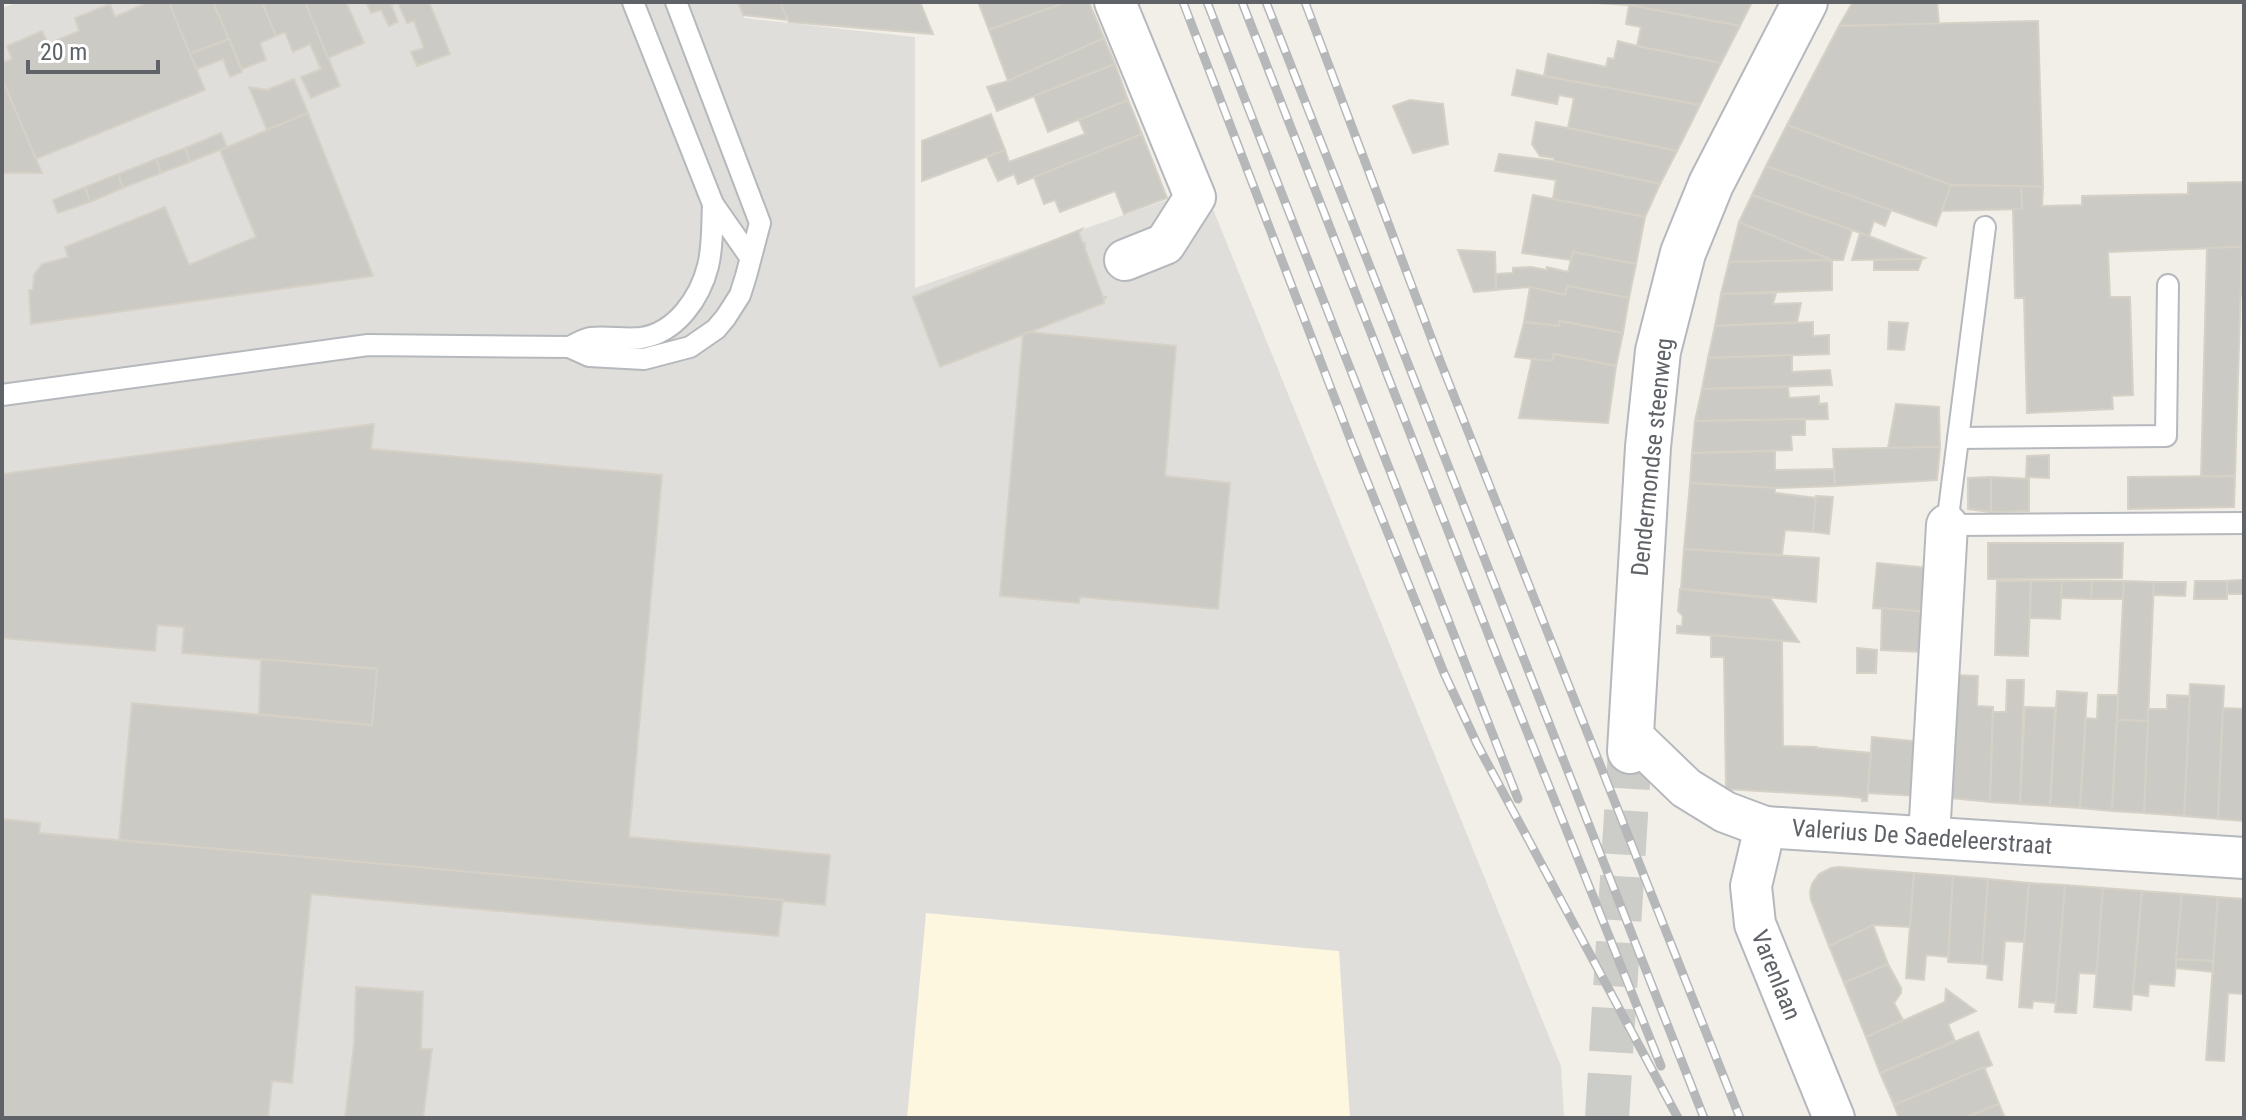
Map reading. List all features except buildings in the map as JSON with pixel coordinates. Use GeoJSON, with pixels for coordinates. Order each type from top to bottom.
{"type":"FeatureCollection","features":[{"type":"Feature","properties":{"kind":"street"},"geometry":{"type":"LineString","coordinates":[[1115,2],[1195,197],[1165,244],[1125,260]]}},
{"type":"Feature","properties":{"kind":"street","name":"Dendermondse steenweg"},"geometry":{"type":"LineString","coordinates":[[1630,743],[1648,447],[1658,351],[1683,253],[1706,198],[1805,2]]}},
{"type":"Feature","properties":{"kind":"street"},"geometry":{"type":"LineString","coordinates":[[1929,837],[1947,525]]}},
{"type":"Feature","properties":{"kind":"street","name":"Valerius De Saedeleerstraat"},"geometry":{"type":"LineString","coordinates":[[1630,743],[1686,788],[1725,812],[1765,827],[2244,858]]}},
{"type":"Feature","properties":{"kind":"street","name":"Varenlaan"},"geometry":{"type":"LineString","coordinates":[[1765,827],[1751,886],[1755,924],[1834,1118]]}},
{"type":"Feature","properties":{"kind":"lane"},"geometry":{"type":"LineString","coordinates":[[633,2],[713,204],[750,257]]}},
{"type":"Feature","properties":{"kind":"lane"},"geometry":{"type":"LineString","coordinates":[[2,395],[368,345],[569,347],[589,356],[644,359],[690,347],[716,329],[740,295],[760,223],[676,2]]}},
{"type":"Feature","properties":{"kind":"lane"},"geometry":{"type":"LineString","coordinates":[[569,347],[589,338],[649,337],[678,319],[689,308],[708,267],[713,204]]}},
{"type":"Feature","properties":{"kind":"lane"},"geometry":{"type":"LineString","coordinates":[[1985,227],[1947,525],[2244,523]]}},
{"type":"Feature","properties":{"kind":"lane"},"geometry":{"type":"LineString","coordinates":[[1958,438],[2166,436],[2168,285]]}},
{"type":"Feature","properties":{"kind":"shaded area"},"geometry":{"type":"Polygon","coordinates":[[[19,2],[737,2],[744,18],[915,37],[915,288],[1204,187],[1561,1066],[1564,1118],[1350,1118],[1339,951],[926,913],[907,1118],[2,1118],[2,8],[19,2]]]}},
{"type":"Feature","properties":{"kind":"shaded area"},"geometry":{"type":"Polygon","coordinates":[[[926,913],[1340,951],[1350,1118],[907,1118],[926,913]]]}},
{"type":"Feature","properties":{"kind":"tunnel"},"geometry":{"type":"LineString","coordinates":[[1607,1118],[1630,751]]}},
{"type":"Feature","properties":{"kind":"railway"},"geometry":{"type":"LineString","coordinates":[[1183,2],[1353,446],[1444,673],[1477,744],[1678,1118]]}},
{"type":"Feature","properties":{"kind":"railway"},"geometry":{"type":"LineString","coordinates":[[1207,2],[1518,799]]}},
{"type":"Feature","properties":{"kind":"railway"},"geometry":{"type":"LineString","coordinates":[[1242,2],[1498,659],[1661,1066]]}},
{"type":"Feature","properties":{"kind":"railway"},"geometry":{"type":"LineString","coordinates":[[1266,2],[1704,1118]]}},
{"type":"Feature","properties":{"kind":"railway"},"geometry":{"type":"LineString","coordinates":[[1305,2],[1437,353],[1740,1118]]}}]}
